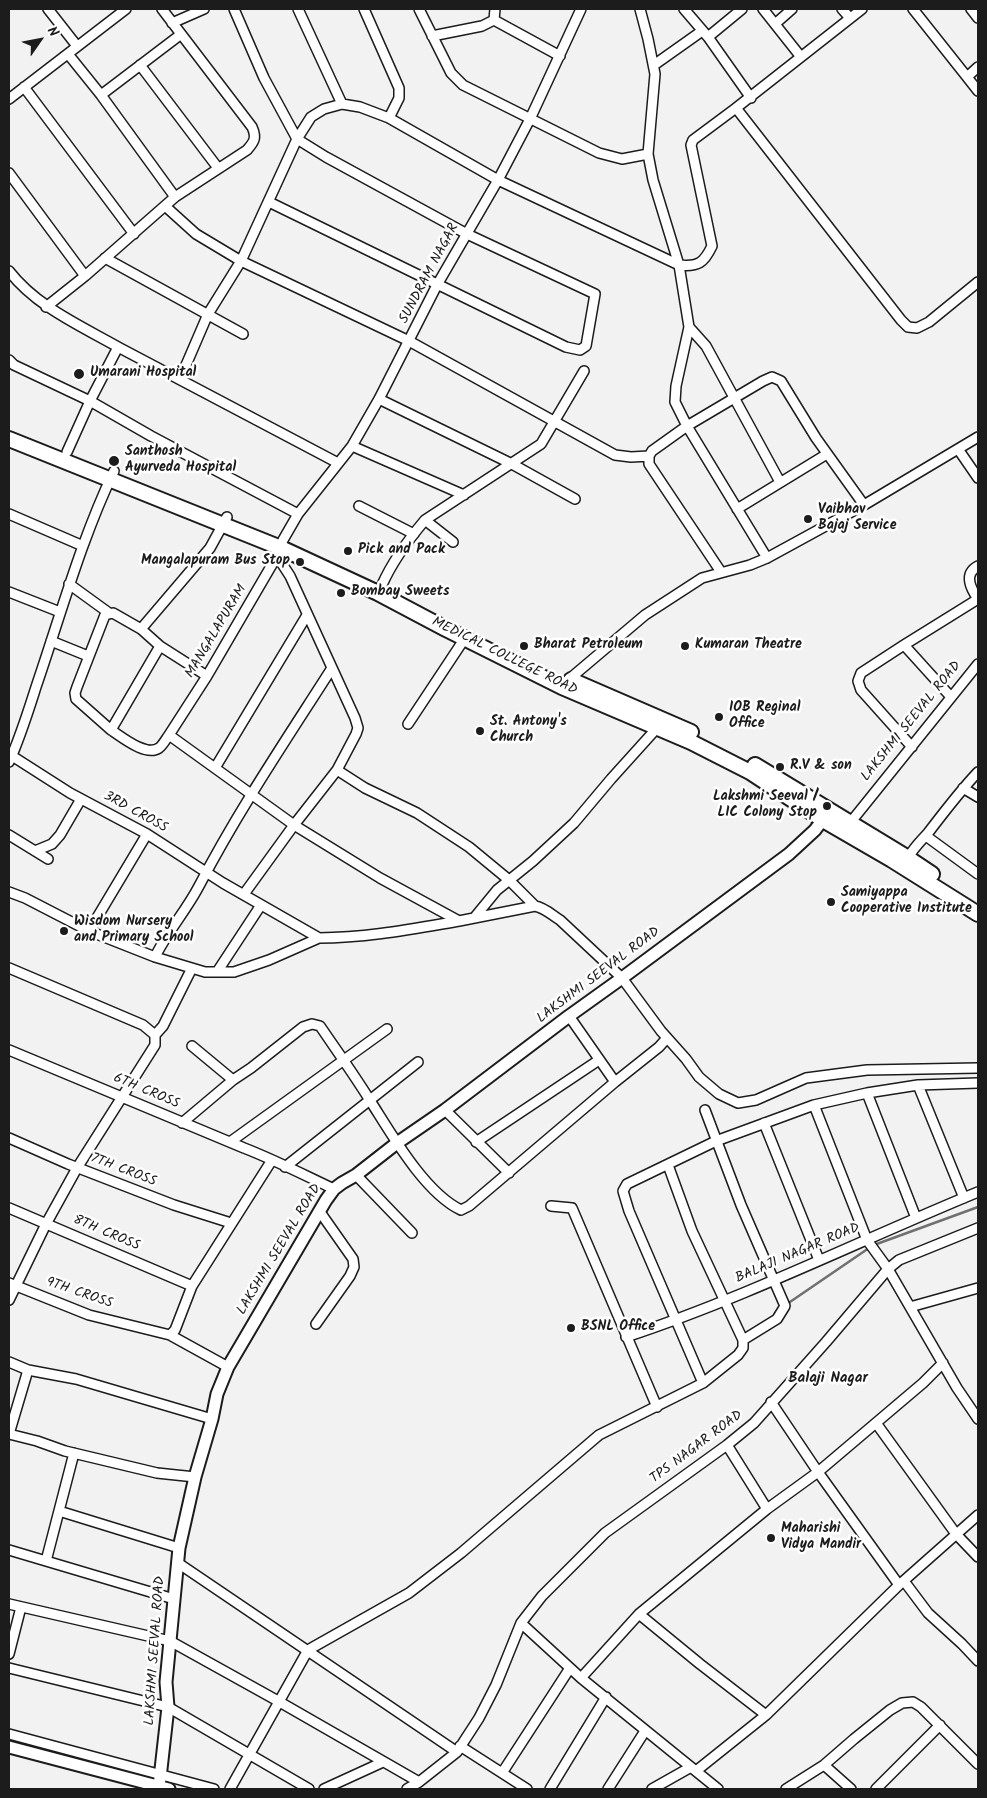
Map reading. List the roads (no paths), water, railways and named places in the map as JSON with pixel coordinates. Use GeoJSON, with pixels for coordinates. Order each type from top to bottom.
{"type":"FeatureCollection","features":[{"type":"Feature","properties":{"kind":"main road","name":"MEDICAL COLLEGE ROAD"},"geometry":{"type":"LineString","coordinates":[[9,430],[67,452],[112,475]]}},
{"type":"Feature","properties":{"kind":"main road","name":"MEDICAL COLLEGE ROAD"},"geometry":{"type":"LineString","coordinates":[[9,439],[112,475],[226,521],[378,593],[465,638],[566,683],[695,734],[826,815],[892,860],[977,907]]}},
{"type":"Feature","properties":{"kind":"main road","name":"MEDICAL COLLEGE ROAD"},"geometry":{"type":"LineString","coordinates":[[281,548],[382,585],[566,683],[657,728],[752,768]]}},
{"type":"Feature","properties":{"kind":"main road","name":"MEDICAL COLLEGE ROAD"},"geometry":{"type":"LineString","coordinates":[[826,815],[850,823],[908,858],[977,907]]}},
{"type":"Feature","properties":{"kind":"street"},"geometry":{"type":"LineString","coordinates":[[48,9],[77,46]]}},
{"type":"Feature","properties":{"kind":"street"},"geometry":{"type":"LineString","coordinates":[[9,98],[126,9]]}},
{"type":"Feature","properties":{"kind":"street"},"geometry":{"type":"LineString","coordinates":[[46,307],[134,234],[174,197],[246,150],[254,142],[255,134],[252,127],[162,9]]}},
{"type":"Feature","properties":{"kind":"street"},"geometry":{"type":"LineString","coordinates":[[172,23],[204,9]]}},
{"type":"Feature","properties":{"kind":"street"},"geometry":{"type":"LineString","coordinates":[[234,9],[264,78],[297,140],[466,234],[595,294],[586,346],[580,350],[566,347],[269,202]]}},
{"type":"Feature","properties":{"kind":"street"},"geometry":{"type":"LineString","coordinates":[[298,9],[342,104]]}},
{"type":"Feature","properties":{"kind":"street"},"geometry":{"type":"LineString","coordinates":[[364,9],[399,88],[399,98],[390,118]]}},
{"type":"Feature","properties":{"kind":"street"},"geometry":{"type":"LineString","coordinates":[[419,9],[450,73],[463,85],[599,153],[622,159],[648,154]]}},
{"type":"Feature","properties":{"kind":"street"},"geometry":{"type":"LineString","coordinates":[[494,20],[495,9]]}},
{"type":"Feature","properties":{"kind":"street","name":"SUNDRAM NAGAR"},"geometry":{"type":"LineString","coordinates":[[281,548],[298,514],[352,446],[437,285],[498,180],[530,119],[581,9]]}},
{"type":"Feature","properties":{"kind":"street"},"geometry":{"type":"LineString","coordinates":[[640,9],[655,74],[648,154],[653,180],[679,266],[689,328],[676,386],[675,402],[687,426],[767,558]]}},
{"type":"Feature","properties":{"kind":"street"},"geometry":{"type":"LineString","coordinates":[[684,9],[705,34],[751,98]]}},
{"type":"Feature","properties":{"kind":"street"},"geometry":{"type":"LineString","coordinates":[[654,66],[742,9]]}},
{"type":"Feature","properties":{"kind":"street"},"geometry":{"type":"LineString","coordinates":[[763,9],[801,57]]}},
{"type":"Feature","properties":{"kind":"street"},"geometry":{"type":"LineString","coordinates":[[775,24],[792,9]]}},
{"type":"Feature","properties":{"kind":"street"},"geometry":{"type":"LineString","coordinates":[[842,9],[850,18]]}},
{"type":"Feature","properties":{"kind":"street"},"geometry":{"type":"LineString","coordinates":[[180,379],[208,314],[241,261],[297,140],[311,117],[324,109],[342,104],[390,118],[498,180],[679,266],[699,264],[706,257],[712,246],[691,145],[693,140],[751,98],[862,9]]}},
{"type":"Feature","properties":{"kind":"street"},"geometry":{"type":"LineString","coordinates":[[913,9],[978,91]]}},
{"type":"Feature","properties":{"kind":"street"},"geometry":{"type":"LineString","coordinates":[[970,9],[978,18]]}},
{"type":"Feature","properties":{"kind":"street"},"geometry":{"type":"LineString","coordinates":[[432,36],[482,26],[494,20]]}},
{"type":"Feature","properties":{"kind":"street"},"geometry":{"type":"LineString","coordinates":[[494,20],[560,56]]}},
{"type":"Feature","properties":{"kind":"street"},"geometry":{"type":"LineString","coordinates":[[101,95],[180,35]]}},
{"type":"Feature","properties":{"kind":"street"},"geometry":{"type":"LineString","coordinates":[[68,54],[101,95],[174,197]]}},
{"type":"Feature","properties":{"kind":"street"},"geometry":{"type":"LineString","coordinates":[[140,65],[218,168]]}},
{"type":"Feature","properties":{"kind":"street"},"geometry":{"type":"LineString","coordinates":[[967,77],[978,67]]}},
{"type":"Feature","properties":{"kind":"street"},"geometry":{"type":"LineString","coordinates":[[24,87],[134,234]]}},
{"type":"Feature","properties":{"kind":"street"},"geometry":{"type":"LineString","coordinates":[[736,108],[908,327],[918,328],[929,322],[978,282]]}},
{"type":"Feature","properties":{"kind":"street"},"geometry":{"type":"LineString","coordinates":[[9,174],[84,276]]}},
{"type":"Feature","properties":{"kind":"street"},"geometry":{"type":"LineString","coordinates":[[165,206],[196,234],[241,261],[409,341],[616,455],[630,457],[649,456]]}},
{"type":"Feature","properties":{"kind":"street"},"geometry":{"type":"LineString","coordinates":[[104,258],[243,334]]}},
{"type":"Feature","properties":{"kind":"street"},"geometry":{"type":"LineString","coordinates":[[9,271],[17,282],[46,307],[338,463]]}},
{"type":"Feature","properties":{"kind":"street"},"geometry":{"type":"LineString","coordinates":[[689,328],[706,346],[780,482]]}},
{"type":"Feature","properties":{"kind":"street"},"geometry":{"type":"LineString","coordinates":[[67,452],[90,401],[118,347]]}},
{"type":"Feature","properties":{"kind":"street"},"geometry":{"type":"LineString","coordinates":[[9,360],[90,401],[151,436],[298,514]]}},
{"type":"Feature","properties":{"kind":"street"},"geometry":{"type":"LineString","coordinates":[[382,585],[386,576],[425,520],[541,444],[584,371]]}},
{"type":"Feature","properties":{"kind":"street"},"geometry":{"type":"LineString","coordinates":[[721,572],[649,464],[649,456],[652,451],[687,426],[734,396],[772,377],[781,381],[827,454],[864,504]]}},
{"type":"Feature","properties":{"kind":"street"},"geometry":{"type":"LineString","coordinates":[[378,399],[512,464],[575,499]]}},
{"type":"Feature","properties":{"kind":"street"},"geometry":{"type":"LineString","coordinates":[[566,683],[645,615],[702,578],[750,566],[767,558],[978,437]]}},
{"type":"Feature","properties":{"kind":"street"},"geometry":{"type":"LineString","coordinates":[[352,446],[464,494]]}},
{"type":"Feature","properties":{"kind":"street"},"geometry":{"type":"LineString","coordinates":[[958,449],[978,478]]}},
{"type":"Feature","properties":{"kind":"street"},"geometry":{"type":"LineString","coordinates":[[737,509],[827,454]]}},
{"type":"Feature","properties":{"kind":"street"},"geometry":{"type":"LineString","coordinates":[[10,757],[69,584],[112,475]]}},
{"type":"Feature","properties":{"kind":"street"},"geometry":{"type":"LineString","coordinates":[[359,506],[414,534]]}},
{"type":"Feature","properties":{"kind":"street"},"geometry":{"type":"LineString","coordinates":[[9,514],[83,546]]}},
{"type":"Feature","properties":{"kind":"street"},"geometry":{"type":"LineString","coordinates":[[425,520],[453,542]]}},
{"type":"Feature","properties":{"kind":"street"},"geometry":{"type":"LineString","coordinates":[[141,630],[210,548],[226,521]]}},
{"type":"Feature","properties":{"kind":"street"},"geometry":{"type":"LineString","coordinates":[[244,894],[337,770],[358,728],[307,616],[290,576],[281,548]]}},
{"type":"Feature","properties":{"kind":"street","name":"MANGALAPURAM"},"geometry":{"type":"LineString","coordinates":[[111,730],[142,749],[150,751],[159,748],[207,676],[281,548]]}},
{"type":"Feature","properties":{"kind":"street"},"geometry":{"type":"LineString","coordinates":[[912,746],[861,690],[858,681],[862,673],[978,599],[970,588],[969,576],[973,569],[978,566]]}},
{"type":"Feature","properties":{"kind":"street"},"geometry":{"type":"LineString","coordinates":[[69,584],[108,613],[113,613],[141,630],[160,646],[207,676]]}},
{"type":"Feature","properties":{"kind":"street"},"geometry":{"type":"LineString","coordinates":[[9,592],[60,612]]}},
{"type":"Feature","properties":{"kind":"street"},"geometry":{"type":"LineString","coordinates":[[108,613],[102,622],[75,693],[76,699],[111,730],[160,646]]}},
{"type":"Feature","properties":{"kind":"street"},"geometry":{"type":"LineString","coordinates":[[215,768],[307,616]]}},
{"type":"Feature","properties":{"kind":"street"},"geometry":{"type":"LineString","coordinates":[[408,724],[465,638]]}},
{"type":"Feature","properties":{"kind":"street"},"geometry":{"type":"LineString","coordinates":[[51,641],[88,656]]}},
{"type":"Feature","properties":{"kind":"street"},"geometry":{"type":"LineString","coordinates":[[904,645],[951,698]]}},
{"type":"Feature","properties":{"kind":"street","name":"LAKSHMI SEEVAL ROAD"},"geometry":{"type":"LineString","coordinates":[[850,823],[978,664]]}},
{"type":"Feature","properties":{"kind":"street"},"geometry":{"type":"LineString","coordinates":[[155,957],[162,942],[191,899],[251,794],[332,668]]}},
{"type":"Feature","properties":{"kind":"street"},"geometry":{"type":"LineString","coordinates":[[474,918],[497,890],[574,823],[611,778],[657,728]]}},
{"type":"Feature","properties":{"kind":"street"},"geometry":{"type":"LineString","coordinates":[[169,735],[294,826],[380,878],[459,921]]}},
{"type":"Feature","properties":{"kind":"street","name":"3RD CROSS"},"geometry":{"type":"LineString","coordinates":[[10,757],[147,834],[224,883],[319,938]]}},
{"type":"Feature","properties":{"kind":"street"},"geometry":{"type":"LineString","coordinates":[[337,770],[365,788],[418,813],[468,846],[509,880],[535,906]]}},
{"type":"Feature","properties":{"kind":"street"},"geometry":{"type":"LineString","coordinates":[[908,858],[914,847],[926,836],[963,788],[978,772]]}},
{"type":"Feature","properties":{"kind":"street"},"geometry":{"type":"LineString","coordinates":[[963,788],[978,797]]}},
{"type":"Feature","properties":{"kind":"street"},"geometry":{"type":"LineString","coordinates":[[35,851],[52,844],[60,835],[81,798]]}},
{"type":"Feature","properties":{"kind":"street","name":"LAKSHMI SEEVAL ROAD"},"geometry":{"type":"LineString","coordinates":[[163,1784],[168,1707],[166,1682],[179,1548],[217,1394],[228,1367],[326,1200],[334,1189],[356,1176],[397,1143],[445,1110],[568,1016],[789,854],[816,830],[826,815]]}},
{"type":"Feature","properties":{"kind":"street"},"geometry":{"type":"LineString","coordinates":[[90,931],[147,834]]}},
{"type":"Feature","properties":{"kind":"street"},"geometry":{"type":"LineString","coordinates":[[9,835],[48,860]]}},
{"type":"Feature","properties":{"kind":"street"},"geometry":{"type":"LineString","coordinates":[[926,836],[978,874]]}},
{"type":"Feature","properties":{"kind":"street"},"geometry":{"type":"LineString","coordinates":[[9,892],[25,898],[90,931],[155,957],[205,972],[234,972],[269,960],[319,938],[388,933],[535,906],[540,907],[560,920],[622,978],[699,1077],[719,1094],[738,1103],[756,1100],[806,1078],[867,1070],[978,1068]]}},
{"type":"Feature","properties":{"kind":"street"},"geometry":{"type":"LineString","coordinates":[[216,972],[261,905]]}},
{"type":"Feature","properties":{"kind":"street"},"geometry":{"type":"LineString","coordinates":[[9,968],[143,1025],[155,1036]]}},
{"type":"Feature","properties":{"kind":"street"},"geometry":{"type":"LineString","coordinates":[[9,1300],[12,1284],[77,1168],[155,1045],[155,1036],[163,1026],[192,968]]}},
{"type":"Feature","properties":{"kind":"street"},"geometry":{"type":"LineString","coordinates":[[568,1016],[615,1082]]}},
{"type":"Feature","properties":{"kind":"street"},"geometry":{"type":"LineString","coordinates":[[182,1123],[233,1080],[252,1068],[303,1026],[312,1024],[320,1026],[414,1166],[443,1198],[460,1210],[469,1206],[509,1173],[615,1082],[659,1047],[667,1038]]}},
{"type":"Feature","properties":{"kind":"street"},"geometry":{"type":"LineString","coordinates":[[230,1142],[387,1029]]}},
{"type":"Feature","properties":{"kind":"street"},"geometry":{"type":"LineString","coordinates":[[192,1046],[233,1080]]}},
{"type":"Feature","properties":{"kind":"street","name":"6TH CROSS"},"geometry":{"type":"LineString","coordinates":[[9,1050],[230,1142],[334,1189]]}},
{"type":"Feature","properties":{"kind":"street"},"geometry":{"type":"LineString","coordinates":[[476,1142],[599,1060]]}},
{"type":"Feature","properties":{"kind":"street"},"geometry":{"type":"LineString","coordinates":[[285,1167],[418,1062]]}},
{"type":"Feature","properties":{"kind":"street"},"geometry":{"type":"LineString","coordinates":[[704,1383],[623,1191],[631,1181],[716,1141],[814,1106],[867,1093],[918,1085],[977,1086]]}},
{"type":"Feature","properties":{"kind":"street"},"geometry":{"type":"LineString","coordinates":[[918,1085],[964,1198]]}},
{"type":"Feature","properties":{"kind":"street"},"geometry":{"type":"LineString","coordinates":[[867,1093],[916,1218]]}},
{"type":"Feature","properties":{"kind":"street"},"geometry":{"type":"LineString","coordinates":[[814,1106],[868,1242],[888,1269],[978,1419]]}},
{"type":"Feature","properties":{"kind":"street"},"geometry":{"type":"LineString","coordinates":[[445,1110],[509,1173]]}},
{"type":"Feature","properties":{"kind":"street"},"geometry":{"type":"LineString","coordinates":[[705,1110],[784,1306],[777,1318],[743,1340]]}},
{"type":"Feature","properties":{"kind":"street"},"geometry":{"type":"LineString","coordinates":[[764,1123],[819,1260]]}},
{"type":"Feature","properties":{"kind":"street","name":"7TH CROSS"},"geometry":{"type":"LineString","coordinates":[[9,1138],[77,1168],[174,1205],[231,1223]]}},
{"type":"Feature","properties":{"kind":"street"},"geometry":{"type":"LineString","coordinates":[[170,1335],[175,1330],[192,1286],[272,1160]]}},
{"type":"Feature","properties":{"kind":"street"},"geometry":{"type":"LineString","coordinates":[[230,1789],[308,1650],[409,1593],[461,1553],[599,1434],[704,1383],[738,1355],[743,1348],[743,1340],[723,1301],[692,1231],[668,1165]]}},
{"type":"Feature","properties":{"kind":"street"},"geometry":{"type":"LineString","coordinates":[[356,1176],[412,1233]]}},
{"type":"Feature","properties":{"kind":"street","name":"BALAJI NAGAR ROAD"},"geometry":{"type":"LineString","coordinates":[[626,1337],[676,1320],[819,1260],[868,1242],[916,1218],[978,1192]]}},
{"type":"Feature","properties":{"kind":"street"},"geometry":{"type":"LineString","coordinates":[[551,1206],[572,1208],[657,1407]]}},
{"type":"Feature","properties":{"kind":"street","name":"8TH CROSS"},"geometry":{"type":"LineString","coordinates":[[9,1208],[192,1286]]}},
{"type":"Feature","properties":{"kind":"street"},"geometry":{"type":"LineString","coordinates":[[316,1324],[350,1276],[354,1267],[353,1259],[320,1212]]}},
{"type":"Feature","properties":{"kind":"street","name":"TPS NAGAR ROAD"},"geometry":{"type":"LineString","coordinates":[[407,1789],[419,1782],[458,1749],[496,1686],[521,1623],[542,1596],[606,1533],[728,1445],[754,1423],[888,1269],[899,1260],[978,1228]]}},
{"type":"Feature","properties":{"kind":"street","name":"9TH CROSS"},"geometry":{"type":"LineString","coordinates":[[12,1284],[89,1315],[170,1335],[228,1367]]}},
{"type":"Feature","properties":{"kind":"street"},"geometry":{"type":"LineString","coordinates":[[910,1307],[978,1289]]}},
{"type":"Feature","properties":{"kind":"street"},"geometry":{"type":"LineString","coordinates":[[9,1362],[28,1370],[76,1379],[212,1418]]}},
{"type":"Feature","properties":{"kind":"street"},"geometry":{"type":"LineString","coordinates":[[581,1678],[639,1614],[767,1509],[818,1472],[923,1383],[943,1363]]}},
{"type":"Feature","properties":{"kind":"street"},"geometry":{"type":"LineString","coordinates":[[28,1370],[9,1434],[74,1453],[157,1473],[195,1478]]}},
{"type":"Feature","properties":{"kind":"street"},"geometry":{"type":"LineString","coordinates":[[771,1402],[818,1472],[901,1583],[928,1613],[978,1661]]}},
{"type":"Feature","properties":{"kind":"street"},"geometry":{"type":"LineString","coordinates":[[876,1423],[956,1534],[978,1557]]}},
{"type":"Feature","properties":{"kind":"street"},"geometry":{"type":"LineString","coordinates":[[728,1445],[767,1509]]}},
{"type":"Feature","properties":{"kind":"street"},"geometry":{"type":"LineString","coordinates":[[46,1561],[74,1453]]}},
{"type":"Feature","properties":{"kind":"street"},"geometry":{"type":"LineString","coordinates":[[59,1511],[179,1548]]}},
{"type":"Feature","properties":{"kind":"street"},"geometry":{"type":"LineString","coordinates":[[652,1789],[693,1769],[766,1715],[901,1583],[978,1515]]}},
{"type":"Feature","properties":{"kind":"street"},"geometry":{"type":"LineString","coordinates":[[9,1550],[174,1599]]}},
{"type":"Feature","properties":{"kind":"street"},"geometry":{"type":"LineString","coordinates":[[178,1563],[458,1749],[527,1789]]}},
{"type":"Feature","properties":{"kind":"street"},"geometry":{"type":"LineString","coordinates":[[9,1604],[170,1641],[419,1782]]}},
{"type":"Feature","properties":{"kind":"street"},"geometry":{"type":"LineString","coordinates":[[9,1654],[21,1608]]}},
{"type":"Feature","properties":{"kind":"street"},"geometry":{"type":"LineString","coordinates":[[639,1614],[766,1715]]}},
{"type":"Feature","properties":{"kind":"street"},"geometry":{"type":"LineString","coordinates":[[521,1623],[581,1678],[718,1789]]}},
{"type":"Feature","properties":{"kind":"street"},"geometry":{"type":"LineString","coordinates":[[9,1668],[168,1707],[309,1789]]}},
{"type":"Feature","properties":{"kind":"street"},"geometry":{"type":"LineString","coordinates":[[502,1773],[570,1668]]}},
{"type":"Feature","properties":{"kind":"street"},"geometry":{"type":"LineString","coordinates":[[550,1789],[606,1697]]}},
{"type":"Feature","properties":{"kind":"street"},"geometry":{"type":"LineString","coordinates":[[786,1789],[824,1766],[861,1733],[902,1703],[913,1702],[921,1707],[978,1764]]}},
{"type":"Feature","properties":{"kind":"street"},"geometry":{"type":"LineString","coordinates":[[876,1789],[940,1725]]}},
{"type":"Feature","properties":{"kind":"street"},"geometry":{"type":"LineString","coordinates":[[608,1789],[645,1731]]}},
{"type":"Feature","properties":{"kind":"street"},"geometry":{"type":"LineString","coordinates":[[9,1734],[163,1784]]}},
{"type":"Feature","properties":{"kind":"street"},"geometry":{"type":"LineString","coordinates":[[9,1747],[163,1784],[214,1789]]}},
{"type":"Feature","properties":{"kind":"street"},"geometry":{"type":"LineString","coordinates":[[324,1789],[383,1762]]}},
{"type":"Feature","properties":{"kind":"street"},"geometry":{"type":"LineString","coordinates":[[824,1766],[851,1789]]}},
{"type":"Feature","properties":{"kind":"waterway"},"geometry":{"type":"LineString","coordinates":[[874,1245],[978,1207]]}},
{"type":"Feature","properties":{"kind":"waterway"},"geometry":{"type":"LineString","coordinates":[[787,1304],[869,1248]]}},
{"type":"Feature","properties":{"kind":"place","name":"Umarani Hospital"},"geometry":{"type":"Point","coordinates":[79,374]}},
{"type":"Feature","properties":{"kind":"place","name":"Santhosh Ayurveda Hospital"},"geometry":{"type":"Point","coordinates":[114,461]}},
{"type":"Feature","properties":{"kind":"place","name":"Vaibhav Bajaj Service"},"geometry":{"type":"Point","coordinates":[808,519]}},
{"type":"Feature","properties":{"kind":"place","name":"Pick and Pack"},"geometry":{"type":"Point","coordinates":[348,551]}},
{"type":"Feature","properties":{"kind":"place","name":"Mangalapuram Bus Stop"},"geometry":{"type":"Point","coordinates":[300,562]}},
{"type":"Feature","properties":{"kind":"place","name":"Bombay Sweets"},"geometry":{"type":"Point","coordinates":[341,593]}},
{"type":"Feature","properties":{"kind":"place","name":"Bharat Petroleum"},"geometry":{"type":"Point","coordinates":[524,646]}},
{"type":"Feature","properties":{"kind":"place","name":"Kumaran Theatre"},"geometry":{"type":"Point","coordinates":[685,646]}},
{"type":"Feature","properties":{"kind":"place","name":"IOB Reginal Office"},"geometry":{"type":"Point","coordinates":[719,717]}},
{"type":"Feature","properties":{"kind":"place","name":"St. Antony's Church"},"geometry":{"type":"Point","coordinates":[480,731]}},
{"type":"Feature","properties":{"kind":"place","name":"R.V & son"},"geometry":{"type":"Point","coordinates":[780,767]}},
{"type":"Feature","properties":{"kind":"place","name":"Lakshmi Seeval / LIC Colony Stop"},"geometry":{"type":"Point","coordinates":[827,806]}},
{"type":"Feature","properties":{"kind":"place","name":"Samiyappa Cooperative Institute"},"geometry":{"type":"Point","coordinates":[831,902]}},
{"type":"Feature","properties":{"kind":"place","name":"Wisdom Nursery and Primary School"},"geometry":{"type":"Point","coordinates":[64,931]}},
{"type":"Feature","properties":{"kind":"place","name":"BSNL Office"},"geometry":{"type":"Point","coordinates":[571,1328]}},
{"type":"Feature","properties":{"kind":"place","name":"Maharishi Vidya Mandir"},"geometry":{"type":"Point","coordinates":[771,1538]}},
{"type":"Feature","properties":{"kind":"district","name":"Balaji Nagar"},"geometry":{"type":"Point","coordinates":[828,1379]}}]}
